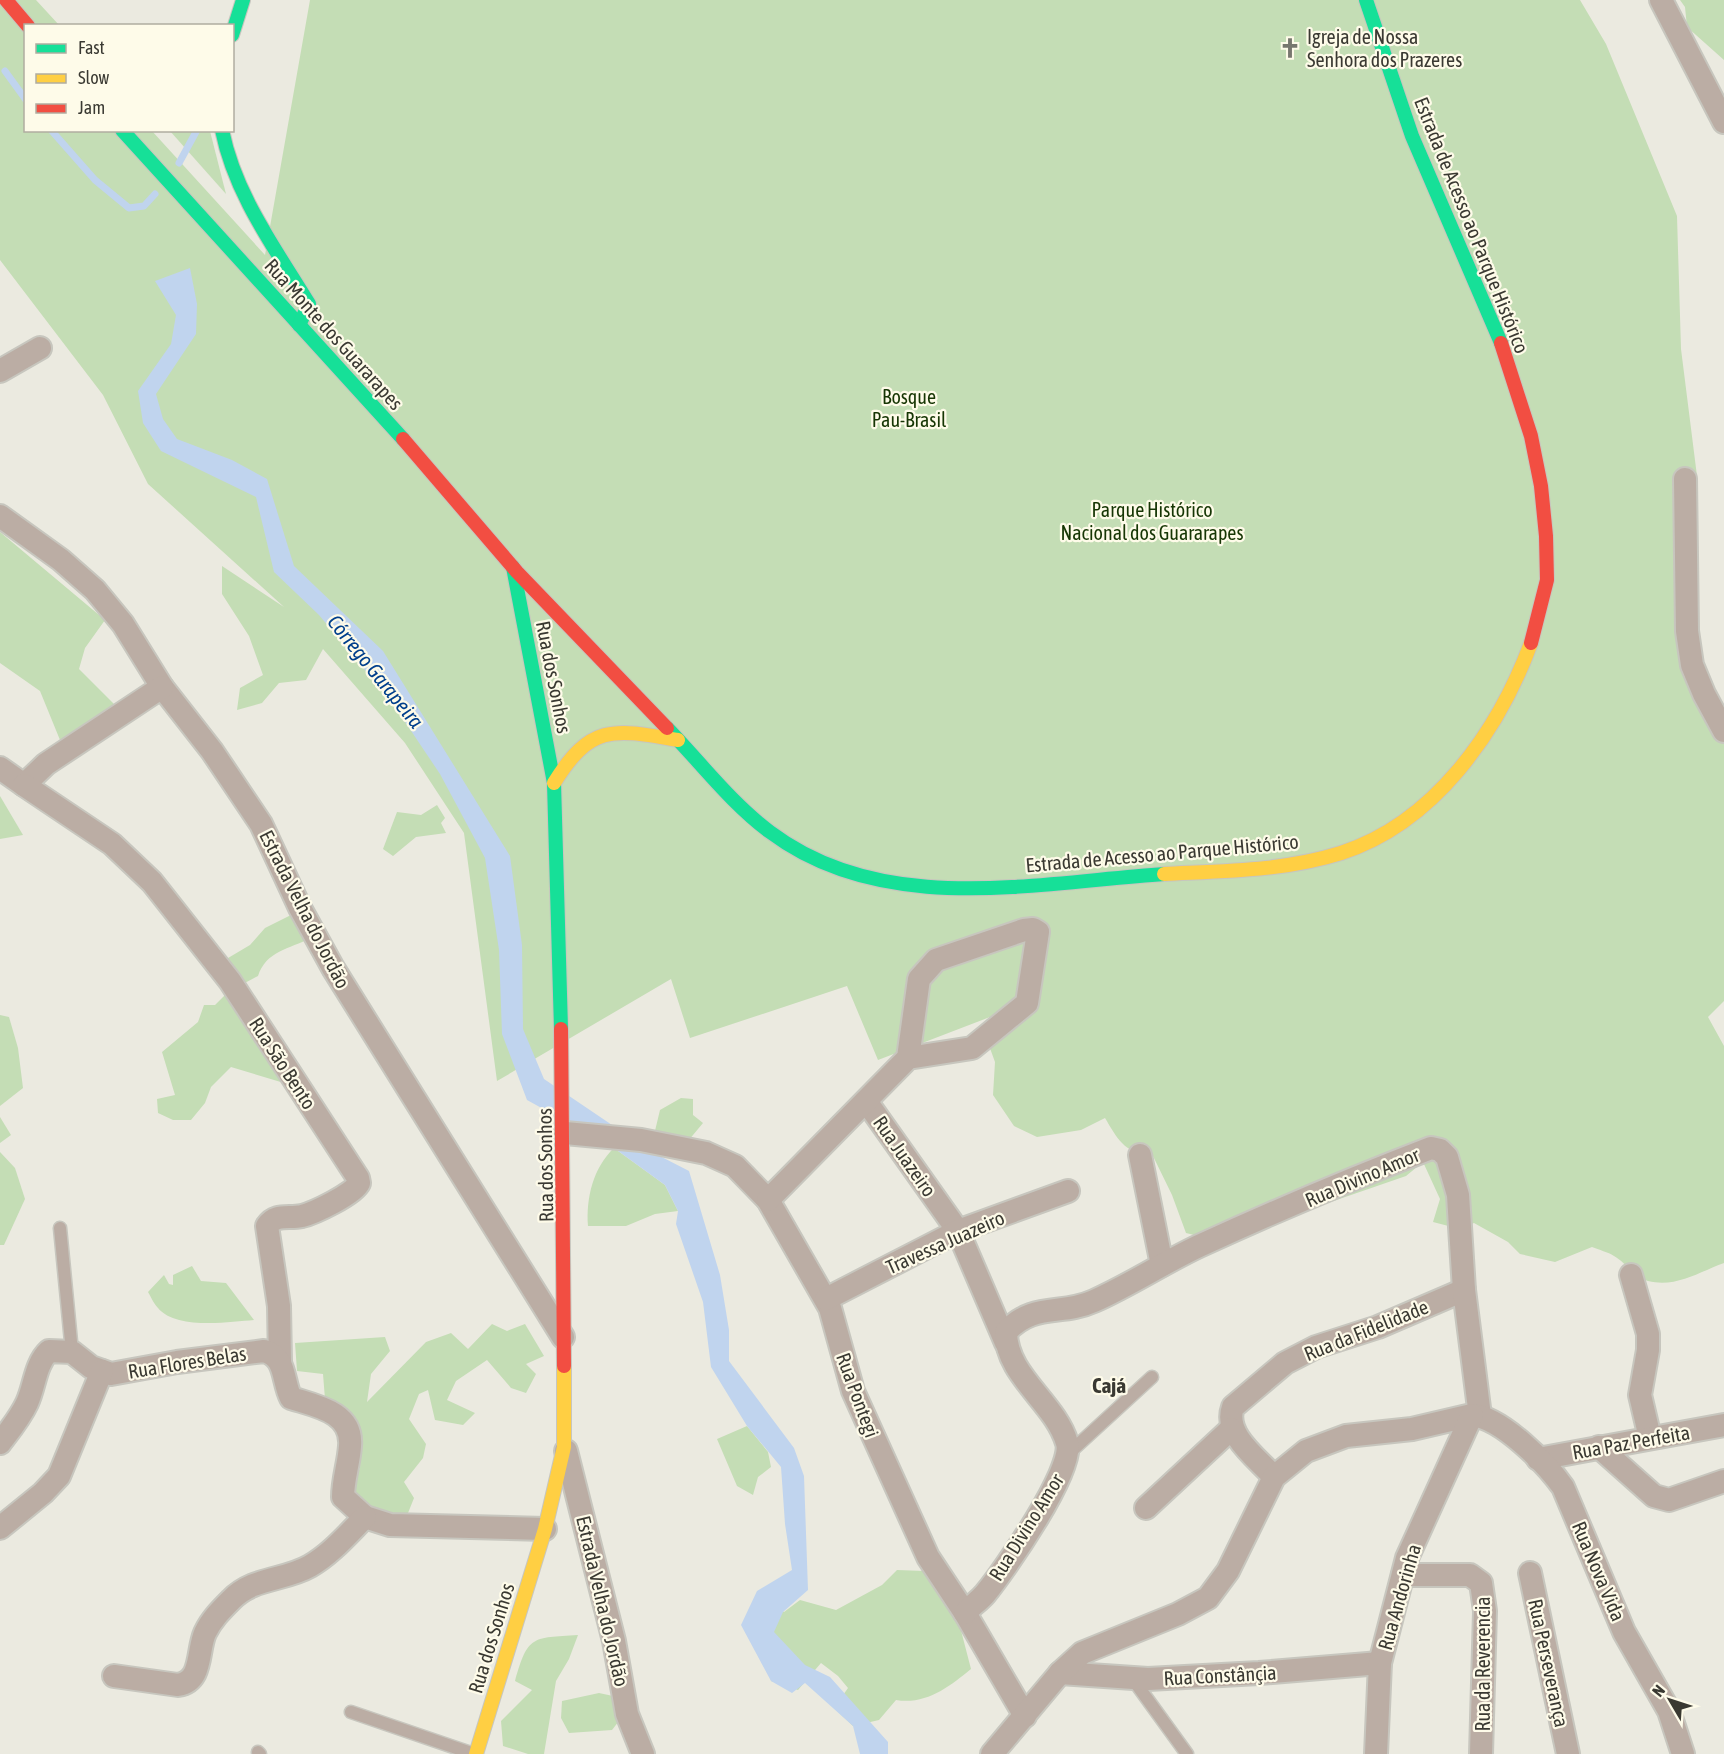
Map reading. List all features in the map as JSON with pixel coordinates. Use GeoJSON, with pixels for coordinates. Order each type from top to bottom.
{"type":"FeatureCollection","features":[{"type":"Feature","properties":{"kind":"main road"},"geometry":{"type":"LineString","coordinates":[[6,0],[26,24]]}},
{"type":"Feature","properties":{"kind":"main road"},"geometry":{"type":"LineString","coordinates":[[234,29],[243,0]]}},
{"type":"Feature","properties":{"kind":"main road","name":"Estrada de Acesso ao Parque Histórico"},"geometry":{"type":"LineString","coordinates":[[513,567],[759,823],[822,863],[878,882],[937,889],[1230,870],[1302,861],[1367,844],[1417,810],[1447,782],[1495,719],[1531,642],[1548,580],[1544,508],[1536,452],[1493,318],[1416,145],[1366,0]]}},
{"type":"Feature","properties":{"kind":"main road","name":"Rua Monte dos Guararapes"},"geometry":{"type":"LineString","coordinates":[[124,132],[425,463],[513,567]]}},
{"type":"Feature","properties":{"kind":"main road"},"geometry":{"type":"LineString","coordinates":[[222,132],[230,166],[241,189],[309,304],[299,325]]}},
{"type":"Feature","properties":{"kind":"main road","name":"Rua dos Sonhos"},"geometry":{"type":"LineString","coordinates":[[475,1754],[545,1529],[564,1447],[570,1130],[562,1068],[554,783],[513,567]]}},
{"type":"Feature","properties":{"kind":"main road"},"geometry":{"type":"LineString","coordinates":[[554,783],[574,750],[597,737],[625,731],[678,740]]}},
{"type":"Feature","properties":{"kind":"street"},"geometry":{"type":"LineString","coordinates":[[1661,0],[1724,122]]}},
{"type":"Feature","properties":{"kind":"street"},"geometry":{"type":"LineString","coordinates":[[0,371],[40,348]]}},
{"type":"Feature","properties":{"kind":"street"},"geometry":{"type":"LineString","coordinates":[[1685,479],[1687,631],[1692,665],[1704,694],[1724,731]]}},
{"type":"Feature","properties":{"kind":"street","name":"Estrada Velha do Jordão"},"geometry":{"type":"LineString","coordinates":[[0,516],[61,560],[95,590],[123,624],[162,687],[212,751],[261,824],[300,908],[333,969],[566,1341]]}},
{"type":"Feature","properties":{"kind":"street"},"geometry":{"type":"LineString","coordinates":[[24,785],[46,764],[162,687]]}},
{"type":"Feature","properties":{"kind":"street","name":"Rua São Bento"},"geometry":{"type":"LineString","coordinates":[[0,768],[112,844],[152,882],[230,981],[358,1178],[359,1183],[355,1189],[315,1211],[302,1216],[278,1217],[272,1219],[267,1226],[279,1306],[280,1362]]}},
{"type":"Feature","properties":{"kind":"street"},"geometry":{"type":"LineString","coordinates":[[1033,929],[1038,932],[1027,1003],[972,1048],[908,1058],[919,979],[936,960],[1024,930],[1033,929]]}},
{"type":"Feature","properties":{"kind":"street","name":"Rua Juazeiro"},"geometry":{"type":"LineString","coordinates":[[908,1058],[866,1101],[958,1231]]}},
{"type":"Feature","properties":{"kind":"street"},"geometry":{"type":"LineString","coordinates":[[768,1200],[866,1101]]}},
{"type":"Feature","properties":{"kind":"street","name":"Rua Pontegi"},"geometry":{"type":"LineString","coordinates":[[570,1130],[641,1140],[706,1153],[735,1166],[768,1200],[826,1299],[838,1334],[844,1365],[866,1424],[928,1557],[965,1613],[1025,1716]]}},
{"type":"Feature","properties":{"kind":"street","name":"Rua Divino Amor"},"geometry":{"type":"LineString","coordinates":[[1006,1343],[1006,1332],[1027,1314],[1092,1302],[1198,1247],[1431,1148],[1440,1150],[1447,1157],[1458,1195],[1464,1290]]}},
{"type":"Feature","properties":{"kind":"street"},"geometry":{"type":"LineString","coordinates":[[1140,1155],[1162,1265]]}},
{"type":"Feature","properties":{"kind":"street","name":"Travessa Juazeiro"},"geometry":{"type":"LineString","coordinates":[[826,1299],[958,1231],[1068,1191]]}},
{"type":"Feature","properties":{"kind":"street","name":"Rua Divino Amor"},"geometry":{"type":"LineString","coordinates":[[958,1231],[1006,1343],[1023,1374],[1068,1443],[1068,1454],[1048,1500],[985,1594],[965,1613]]}},
{"type":"Feature","properties":{"kind":"street"},"geometry":{"type":"LineString","coordinates":[[1631,1275],[1648,1334],[1648,1350],[1641,1395],[1650,1438]]}},
{"type":"Feature","properties":{"kind":"street"},"geometry":{"type":"LineString","coordinates":[[992,1754],[1060,1673],[1082,1653],[1178,1614],[1208,1598],[1227,1570],[1274,1477],[1306,1451],[1346,1436],[1412,1429],[1476,1415],[1464,1290]]}},
{"type":"Feature","properties":{"kind":"street","name":"Rua da Fidelidade"},"geometry":{"type":"LineString","coordinates":[[1231,1429],[1229,1417],[1233,1407],[1285,1363],[1316,1347],[1378,1327],[1464,1290]]}},
{"type":"Feature","properties":{"kind":"street"},"geometry":{"type":"LineString","coordinates":[[0,1443],[17,1421],[28,1401],[42,1357],[49,1351],[72,1352]]}},
{"type":"Feature","properties":{"kind":"street","name":"Rua Flores Belas"},"geometry":{"type":"LineString","coordinates":[[72,1352],[91,1367],[102,1371],[125,1373],[177,1362],[252,1351],[271,1353],[280,1362]]}},
{"type":"Feature","properties":{"kind":"street"},"geometry":{"type":"LineString","coordinates":[[280,1362],[291,1398],[327,1409],[345,1424],[351,1444],[343,1497],[365,1517],[390,1526],[545,1529]]}},
{"type":"Feature","properties":{"kind":"street","name":"Rua Flores Belas"},"geometry":{"type":"LineString","coordinates":[[0,1528],[43,1493],[59,1476],[67,1462],[102,1371]]}},
{"type":"Feature","properties":{"kind":"street","name":"Rua Nova Vida"},"geometry":{"type":"LineString","coordinates":[[1476,1415],[1510,1433],[1563,1487],[1624,1632],[1669,1711],[1683,1754]]}},
{"type":"Feature","properties":{"kind":"street","name":"Rua Andorinha"},"geometry":{"type":"LineString","coordinates":[[1376,1754],[1380,1663],[1407,1558],[1476,1415]]}},
{"type":"Feature","properties":{"kind":"street","name":"Rua Paz Perfeita"},"geometry":{"type":"LineString","coordinates":[[1538,1459],[1724,1425]]}},
{"type":"Feature","properties":{"kind":"street"},"geometry":{"type":"LineString","coordinates":[[1146,1508],[1231,1429],[1274,1477]]}},
{"type":"Feature","properties":{"kind":"street","name":"Estrada Velha do Jordão"},"geometry":{"type":"LineString","coordinates":[[564,1447],[585,1518],[614,1641],[627,1714],[643,1754]]}},
{"type":"Feature","properties":{"kind":"street"},"geometry":{"type":"LineString","coordinates":[[1599,1447],[1654,1496],[1662,1500],[1722,1488]]}},
{"type":"Feature","properties":{"kind":"street"},"geometry":{"type":"LineString","coordinates":[[114,1676],[178,1685],[186,1683],[195,1674],[206,1630],[232,1598],[258,1582],[289,1575],[309,1566],[331,1550],[365,1517]]}},
{"type":"Feature","properties":{"kind":"street","name":"Rua Perseverança"},"geometry":{"type":"LineString","coordinates":[[1530,1573],[1568,1754]]}},
{"type":"Feature","properties":{"kind":"street","name":"Rua da Reverencia"},"geometry":{"type":"LineString","coordinates":[[1402,1575],[1470,1575],[1481,1583],[1485,1611],[1481,1754]]}},
{"type":"Feature","properties":{"kind":"street","name":"Rua Constânçia"},"geometry":{"type":"LineString","coordinates":[[1060,1673],[1132,1678],[1259,1673],[1380,1663]]}},
{"type":"Feature","properties":{"kind":"lane"},"geometry":{"type":"LineString","coordinates":[[60,1228],[72,1352]]}},
{"type":"Feature","properties":{"kind":"lane"},"geometry":{"type":"LineString","coordinates":[[1068,1454],[1152,1377]]}},
{"type":"Feature","properties":{"kind":"lane"},"geometry":{"type":"LineString","coordinates":[[1132,1678],[1187,1754]]}},
{"type":"Feature","properties":{"kind":"lane"},"geometry":{"type":"LineString","coordinates":[[351,1712],[475,1754]]}},
{"type":"Feature","properties":{"kind":"green space","name":"Parque Histórico Nacional dos Guararapes"},"geometry":{"type":"Polygon","coordinates":[[[0,0],[36,0],[58,24],[24,24],[24,132],[153,132],[265,255],[310,0],[1580,0],[1606,44],[1677,216],[1681,349],[1698,484],[1676,513],[1691,655],[1724,717],[1724,1001],[1708,1017],[1724,1046],[1724,1263],[1678,1281],[1658,1283],[1644,1279],[1614,1256],[1592,1247],[1555,1262],[1520,1254],[1508,1242],[1474,1223],[1460,1229],[1433,1222],[1440,1199],[1423,1162],[1406,1176],[1218,1241],[1186,1233],[1172,1195],[1152,1154],[1135,1152],[1128,1148],[1118,1138],[1105,1118],[1081,1130],[1037,1137],[1014,1126],[993,1095],[995,1062],[983,1029],[990,1017],[878,1060],[847,986],[690,1038],[671,979],[497,1081],[464,833],[405,743],[323,649],[306,680],[279,683],[262,703],[237,710],[240,688],[263,675],[249,636],[222,594],[222,566],[284,607],[148,484],[103,395],[0,260],[0,0]]]}},
{"type":"Feature","properties":{"kind":"green space"},"geometry":{"type":"Polygon","coordinates":[[[1680,0],[1724,0],[1724,60],[1687,27],[1685,7],[1680,0]]]}},
{"type":"Feature","properties":{"kind":"green space"},"geometry":{"type":"Polygon","coordinates":[[[171,132],[210,132],[226,194],[171,132]]]}},
{"type":"Feature","properties":{"kind":"green space"},"geometry":{"type":"Polygon","coordinates":[[[0,532],[105,620],[85,648],[79,669],[116,706],[60,740],[40,691],[0,663],[0,532]]]}},
{"type":"Feature","properties":{"kind":"green space"},"geometry":{"type":"Polygon","coordinates":[[[0,796],[23,835],[0,839],[0,796]]]}},
{"type":"Feature","properties":{"kind":"green space"},"geometry":{"type":"Polygon","coordinates":[[[437,805],[445,818],[441,823],[446,833],[416,837],[393,856],[383,849],[397,812],[421,815],[437,805]]]}},
{"type":"Feature","properties":{"kind":"green space"},"geometry":{"type":"Polygon","coordinates":[[[297,912],[311,938],[272,956],[258,976],[241,985],[223,961],[250,945],[265,928],[297,912]]]}},
{"type":"Feature","properties":{"kind":"green space"},"geometry":{"type":"Polygon","coordinates":[[[225,995],[234,998],[284,1083],[231,1067],[211,1087],[205,1103],[191,1120],[173,1120],[158,1113],[157,1099],[175,1095],[162,1052],[198,1022],[204,1005],[215,1005],[225,995]]]}},
{"type":"Feature","properties":{"kind":"green space"},"geometry":{"type":"Polygon","coordinates":[[[0,1015],[9,1017],[18,1048],[23,1088],[0,1106],[0,1015]]]}},
{"type":"Feature","properties":{"kind":"green space"},"geometry":{"type":"Polygon","coordinates":[[[681,1098],[693,1099],[693,1115],[703,1123],[688,1141],[654,1135],[660,1110],[681,1098]]]}},
{"type":"Feature","properties":{"kind":"green space"},"geometry":{"type":"Polygon","coordinates":[[[0,1117],[11,1135],[0,1143],[0,1117]]]}},
{"type":"Feature","properties":{"kind":"green space"},"geometry":{"type":"Polygon","coordinates":[[[614,1148],[665,1185],[678,1211],[655,1214],[626,1226],[588,1226],[588,1205],[592,1184],[601,1165],[614,1148]]]}},
{"type":"Feature","properties":{"kind":"green space"},"geometry":{"type":"Polygon","coordinates":[[[0,1152],[15,1168],[25,1199],[4,1245],[0,1245],[0,1152]]]}},
{"type":"Feature","properties":{"kind":"green space"},"geometry":{"type":"Polygon","coordinates":[[[192,1266],[201,1281],[226,1283],[254,1320],[203,1323],[166,1315],[158,1308],[148,1292],[164,1275],[169,1284],[173,1285],[173,1275],[192,1266]]]}},
{"type":"Feature","properties":{"kind":"green space"},"geometry":{"type":"Polygon","coordinates":[[[492,1324],[507,1331],[525,1324],[544,1356],[526,1364],[536,1374],[526,1393],[511,1388],[487,1360],[456,1381],[447,1400],[475,1413],[463,1425],[435,1420],[428,1390],[419,1394],[409,1419],[426,1444],[423,1458],[404,1482],[414,1498],[408,1513],[383,1517],[357,1512],[351,1490],[360,1468],[361,1441],[347,1415],[325,1399],[323,1374],[297,1371],[295,1343],[385,1337],[390,1351],[371,1374],[367,1402],[426,1342],[451,1333],[468,1349],[492,1324]]]}},
{"type":"Feature","properties":{"kind":"green space"},"geometry":{"type":"Polygon","coordinates":[[[747,1426],[768,1452],[771,1467],[758,1477],[753,1495],[737,1486],[717,1439],[747,1426]]]}},
{"type":"Feature","properties":{"kind":"green space"},"geometry":{"type":"Polygon","coordinates":[[[897,1570],[925,1571],[957,1615],[971,1669],[936,1693],[917,1700],[896,1700],[879,1720],[853,1726],[834,1708],[848,1688],[838,1676],[821,1663],[798,1690],[771,1681],[757,1591],[784,1612],[800,1600],[836,1610],[882,1585],[897,1570]]]}},
{"type":"Feature","properties":{"kind":"green space"},"geometry":{"type":"Polygon","coordinates":[[[578,1635],[569,1659],[556,1681],[544,1754],[528,1754],[503,1746],[501,1721],[532,1690],[515,1681],[529,1647],[541,1639],[578,1635]]]}},
{"type":"Feature","properties":{"kind":"green space"},"geometry":{"type":"Polygon","coordinates":[[[599,1693],[613,1696],[622,1717],[612,1730],[569,1733],[561,1718],[562,1701],[599,1693]]]}},
{"type":"Feature","properties":{"kind":"water","name":"Córrego Garapeira"},"geometry":{"type":"Polygon","coordinates":[[[190,268],[197,304],[196,334],[156,394],[163,419],[177,439],[232,460],[267,479],[294,566],[383,651],[510,856],[522,945],[523,1029],[544,1079],[652,1152],[689,1171],[720,1275],[729,1330],[729,1361],[794,1448],[804,1476],[808,1590],[783,1612],[774,1632],[805,1665],[830,1677],[888,1742],[888,1754],[860,1754],[853,1726],[805,1683],[792,1693],[771,1681],[741,1625],[757,1591],[792,1570],[785,1524],[781,1467],[747,1426],[711,1367],[703,1302],[676,1224],[678,1211],[665,1185],[614,1148],[527,1100],[502,1034],[499,950],[485,858],[440,774],[391,701],[319,615],[274,572],[256,497],[161,451],[143,423],[138,391],[171,344],[176,315],[155,281],[190,268]]]}},
{"type":"Feature","properties":{"kind":"waterway"},"geometry":{"type":"LineString","coordinates":[[5,71],[24,97]]}},
{"type":"Feature","properties":{"kind":"waterway"},"geometry":{"type":"LineString","coordinates":[[53,132],[95,180],[129,208],[144,206],[155,194]]}},
{"type":"Feature","properties":{"kind":"waterway"},"geometry":{"type":"LineString","coordinates":[[179,163],[196,132]]}},
{"type":"Feature","properties":{"kind":"traffic: fast"},"geometry":{"type":"LineString","coordinates":[[234,29],[243,0]]}},
{"type":"Feature","properties":{"kind":"traffic: fast"},"geometry":{"type":"LineString","coordinates":[[1366,0],[1412,136],[1501,343]]}},
{"type":"Feature","properties":{"kind":"traffic: fast"},"geometry":{"type":"LineString","coordinates":[[124,132],[403,439]]}},
{"type":"Feature","properties":{"kind":"traffic: fast"},"geometry":{"type":"LineString","coordinates":[[222,132],[236,177],[246,199],[309,304],[299,325]]}},
{"type":"Feature","properties":{"kind":"traffic: fast"},"geometry":{"type":"LineString","coordinates":[[513,567],[554,783],[561,1029]]}},
{"type":"Feature","properties":{"kind":"traffic: fast"},"geometry":{"type":"LineString","coordinates":[[667,728],[729,796],[770,832],[814,859],[861,876],[910,885],[961,888],[1012,887],[1164,874]]}},
{"type":"Feature","properties":{"kind":"traffic: slow"},"geometry":{"type":"LineString","coordinates":[[1164,874],[1276,867],[1341,853],[1375,839],[1405,820],[1433,797],[1458,770],[1481,741],[1500,709],[1531,643]]}},
{"type":"Feature","properties":{"kind":"traffic: slow"},"geometry":{"type":"LineString","coordinates":[[554,783],[567,763],[580,749],[606,735],[637,734],[678,740]]}},
{"type":"Feature","properties":{"kind":"traffic: slow"},"geometry":{"type":"LineString","coordinates":[[476,1754],[545,1529],[564,1447],[564,1366]]}},
{"type":"Feature","properties":{"kind":"traffic: jam"},"geometry":{"type":"LineString","coordinates":[[6,0],[26,24]]}},
{"type":"Feature","properties":{"kind":"traffic: jam"},"geometry":{"type":"LineString","coordinates":[[1501,343],[1531,436],[1541,486],[1546,536],[1547,580],[1531,643]]}},
{"type":"Feature","properties":{"kind":"traffic: jam"},"geometry":{"type":"LineString","coordinates":[[403,439],[517,572],[667,728]]}},
{"type":"Feature","properties":{"kind":"traffic: jam"},"geometry":{"type":"LineString","coordinates":[[561,1029],[564,1366]]}},
{"type":"Feature","properties":{"kind":"place","name":"Igreja de Nossa Senhora dos Prazeres"},"geometry":{"type":"Point","coordinates":[1290,48]}},
{"type":"Feature","properties":{"kind":"district","name":"Cajá"},"geometry":{"type":"Point","coordinates":[1109,1385]}},
{"type":"Feature","properties":{"kind":"park label","name":"Bosque Pau-Brasil"},"geometry":{"type":"Point","coordinates":[909,408]}}]}
